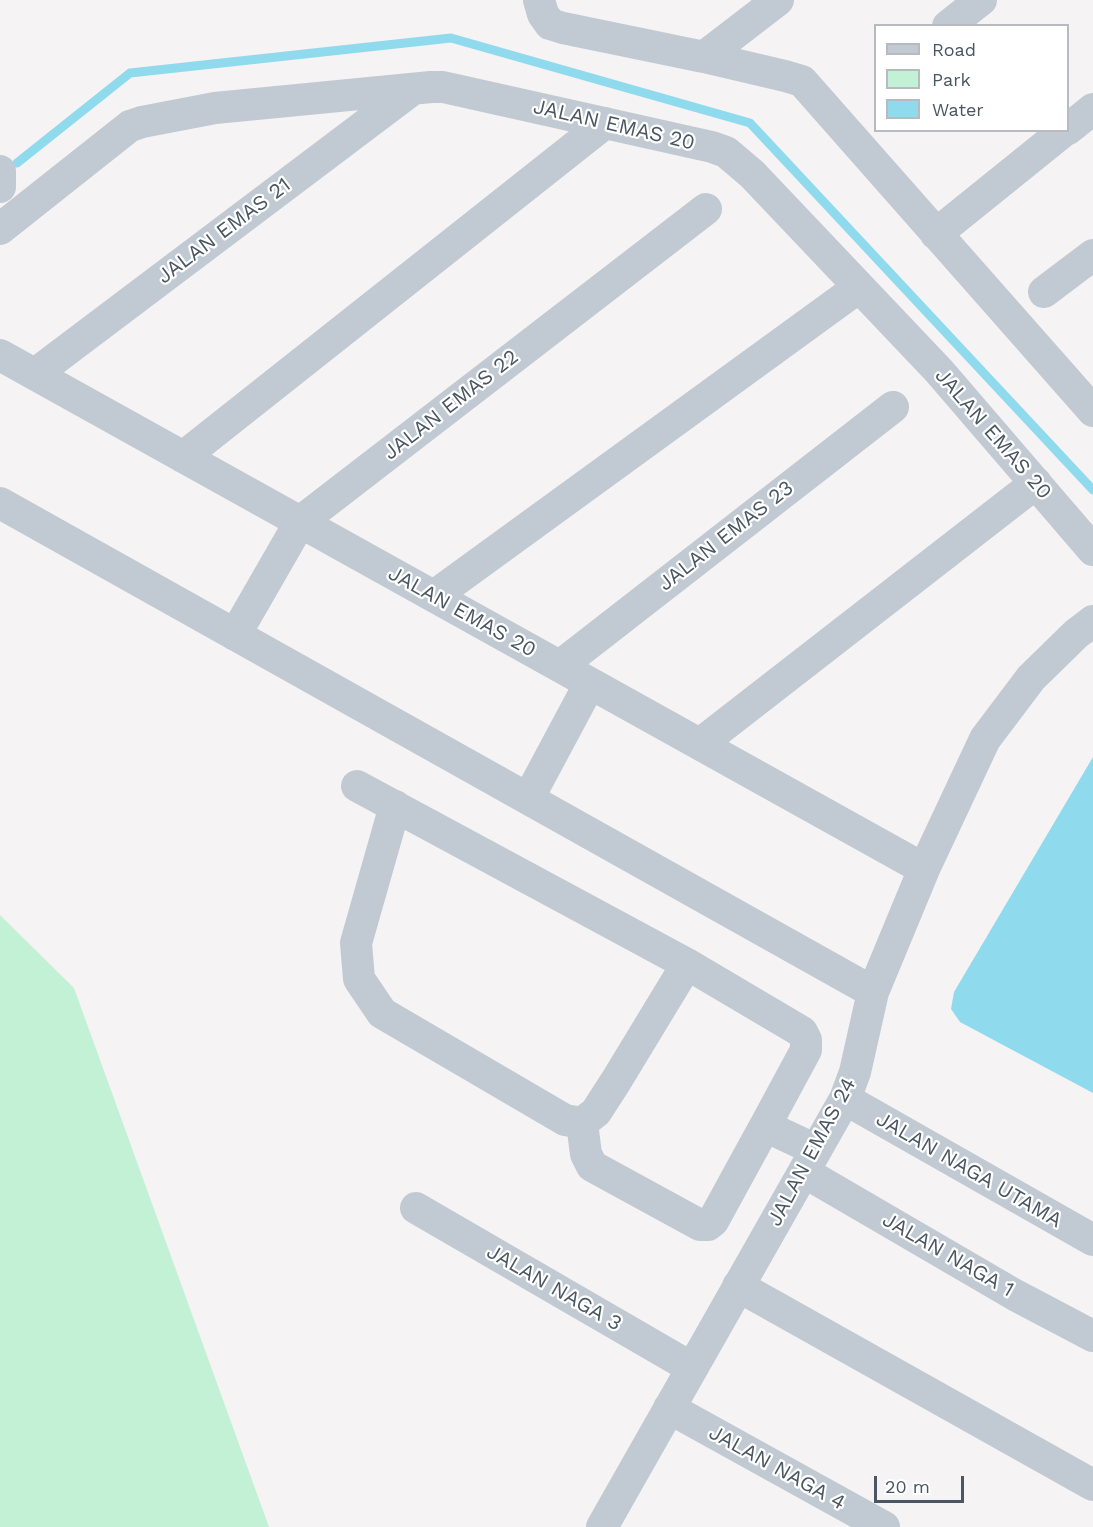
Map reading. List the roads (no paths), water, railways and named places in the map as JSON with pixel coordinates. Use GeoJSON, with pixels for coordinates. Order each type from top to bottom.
{"type":"FeatureCollection","features":[{"type":"Feature","properties":{"kind":"street"},"geometry":{"type":"LineString","coordinates":[[538,0],[550,24],[563,28],[704,57],[802,81],[1093,411]]}},
{"type":"Feature","properties":{"kind":"street"},"geometry":{"type":"LineString","coordinates":[[704,57],[778,0]]}},
{"type":"Feature","properties":{"kind":"street"},"geometry":{"type":"LineString","coordinates":[[951,24],[981,0]]}},
{"type":"Feature","properties":{"kind":"street","name":"JALAN EMAS 20"},"geometry":{"type":"LineString","coordinates":[[0,229],[130,126],[215,108],[443,87],[712,147],[726,152],[752,174],[939,371],[1093,550]]}},
{"type":"Feature","properties":{"kind":"street","name":"JALAN EMAS 21"},"geometry":{"type":"LineString","coordinates":[[35,374],[413,89]]}},
{"type":"Feature","properties":{"kind":"street"},"geometry":{"type":"LineString","coordinates":[[1069,128],[1093,109]]}},
{"type":"Feature","properties":{"kind":"street"},"geometry":{"type":"LineString","coordinates":[[183,457],[605,123]]}},
{"type":"Feature","properties":{"kind":"street"},"geometry":{"type":"LineString","coordinates":[[936,234],[1064,132]]}},
{"type":"Feature","properties":{"kind":"street"},"geometry":{"type":"LineString","coordinates":[[0,171],[0,187]]}},
{"type":"Feature","properties":{"kind":"street","name":"JALAN EMAS 22"},"geometry":{"type":"LineString","coordinates":[[235,635],[300,522],[706,209]]}},
{"type":"Feature","properties":{"kind":"street"},"geometry":{"type":"LineString","coordinates":[[1044,292],[1093,255]]}},
{"type":"Feature","properties":{"kind":"street"},"geometry":{"type":"LineString","coordinates":[[434,596],[859,287]]}},
{"type":"Feature","properties":{"kind":"street","name":"JALAN EMAS 20"},"geometry":{"type":"LineString","coordinates":[[0,355],[924,869]]}},
{"type":"Feature","properties":{"kind":"street","name":"JALAN EMAS 23"},"geometry":{"type":"LineString","coordinates":[[560,666],[893,407]]}},
{"type":"Feature","properties":{"kind":"street"},"geometry":{"type":"LineString","coordinates":[[700,744],[1036,483]]}},
{"type":"Feature","properties":{"kind":"street"},"geometry":{"type":"LineString","coordinates":[[0,503],[873,993]]}},
{"type":"Feature","properties":{"kind":"street","name":"JALAN EMAS 24"},"geometry":{"type":"LineString","coordinates":[[611,1524],[669,1408],[845,1099],[855,1072],[873,993],[924,869],[985,739],[1031,678],[1076,634],[1093,621]]}},
{"type":"Feature","properties":{"kind":"street"},"geometry":{"type":"LineString","coordinates":[[528,800],[590,683]]}},
{"type":"Feature","properties":{"kind":"street"},"geometry":{"type":"LineString","coordinates":[[357,786],[687,964],[802,1032],[806,1040],[806,1050],[713,1221],[708,1225],[700,1226],[592,1166],[586,1154],[582,1123]]}},
{"type":"Feature","properties":{"kind":"street"},"geometry":{"type":"LineString","coordinates":[[395,806],[356,943],[359,979],[382,1013],[565,1120],[582,1123],[596,1112],[687,964]]}},
{"type":"Feature","properties":{"kind":"street","name":"JALAN NAGA UTAMA"},"geometry":{"type":"LineString","coordinates":[[845,1099],[1093,1240]]}},
{"type":"Feature","properties":{"kind":"street","name":"JALAN NAGA 1"},"geometry":{"type":"LineString","coordinates":[[765,1126],[810,1161],[1015,1295],[1093,1336]]}},
{"type":"Feature","properties":{"kind":"street","name":"JALAN NAGA 3"},"geometry":{"type":"LineString","coordinates":[[416,1209],[692,1368]]}},
{"type":"Feature","properties":{"kind":"street"},"geometry":{"type":"LineString","coordinates":[[738,1286],[1093,1485]]}},
{"type":"Feature","properties":{"kind":"street","name":"JALAN NAGA 4"},"geometry":{"type":"LineString","coordinates":[[669,1408],[884,1527]]}},
{"type":"Feature","properties":{"kind":"water"},"geometry":{"type":"Polygon","coordinates":[[[1093,757],[1093,1093],[960,1022],[951,1009],[954,992],[1093,757]]]}},
{"type":"Feature","properties":{"kind":"waterway"},"geometry":{"type":"LineString","coordinates":[[17,163],[130,73],[451,38],[750,123],[1093,490]]}}]}
